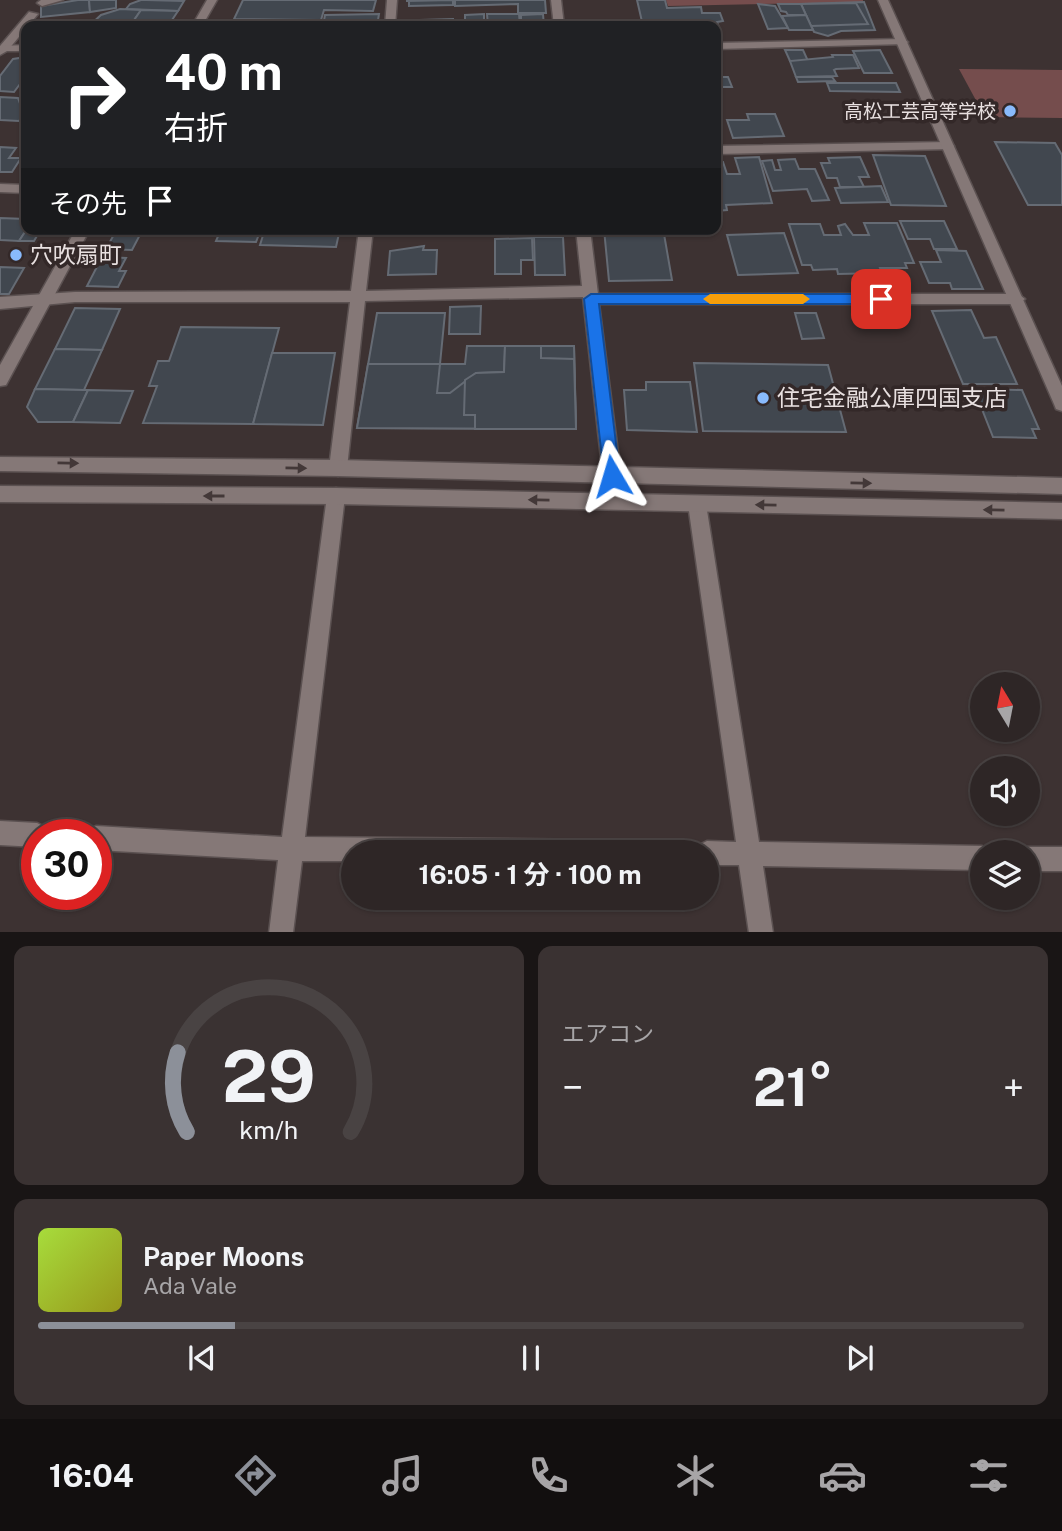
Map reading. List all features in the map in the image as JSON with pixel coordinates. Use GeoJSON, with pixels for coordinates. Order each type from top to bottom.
{"type":"FeatureCollection","features":[{"type":"Feature","properties":{"kind":"street"},"geometry":{"type":"LineString","coordinates":[[42,3],[58,0]]}},
{"type":"Feature","properties":{"kind":"street"},"geometry":{"type":"LineString","coordinates":[[200,21],[212,0]]}},
{"type":"Feature","properties":{"kind":"street"},"geometry":{"type":"LineString","coordinates":[[390,21],[392,0]]}},
{"type":"Feature","properties":{"kind":"street"},"geometry":{"type":"LineString","coordinates":[[556,0],[558,21]]}},
{"type":"Feature","properties":{"kind":"street"},"geometry":{"type":"LineString","coordinates":[[883,0],[1018,299],[1062,404]]}},
{"type":"Feature","properties":{"kind":"street"},"geometry":{"type":"LineString","coordinates":[[23,13],[33,14],[27,21]]}},
{"type":"Feature","properties":{"kind":"street"},"geometry":{"type":"LineString","coordinates":[[2,50],[21,28]]}},
{"type":"Feature","properties":{"kind":"street"},"geometry":{"type":"LineString","coordinates":[[721,46],[902,43]]}},
{"type":"Feature","properties":{"kind":"street"},"geometry":{"type":"LineString","coordinates":[[2,50],[21,48]]}},
{"type":"Feature","properties":{"kind":"street"},"geometry":{"type":"LineString","coordinates":[[721,150],[948,146]]}},
{"type":"Feature","properties":{"kind":"street"},"geometry":{"type":"LineString","coordinates":[[0,188],[21,189]]}},
{"type":"Feature","properties":{"kind":"street"},"geometry":{"type":"LineString","coordinates":[[0,380],[80,235]]}},
{"type":"Feature","properties":{"kind":"street"},"geometry":{"type":"LineString","coordinates":[[338,468],[365,235]]}},
{"type":"Feature","properties":{"kind":"street"},"geometry":{"type":"LineString","coordinates":[[584,235],[612,476]]}},
{"type":"Feature","properties":{"kind":"street"},"geometry":{"type":"LineString","coordinates":[[0,303],[75,297],[591,295],[1018,299]]}},
{"type":"Feature","properties":{"kind":"street"},"geometry":{"type":"LineString","coordinates":[[0,464],[338,468],[1062,486]]}},
{"type":"Feature","properties":{"kind":"street"},"geometry":{"type":"LineString","coordinates":[[0,494],[336,496],[1062,511]]}},
{"type":"Feature","properties":{"kind":"street"},"geometry":{"type":"LineString","coordinates":[[281,932],[336,496]]}},
{"type":"Feature","properties":{"kind":"street"},"geometry":{"type":"LineString","coordinates":[[698,504],[761,932]]}},
{"type":"Feature","properties":{"kind":"street"},"geometry":{"type":"LineString","coordinates":[[0,833],[21,834]]}},
{"type":"Feature","properties":{"kind":"street"},"geometry":{"type":"LineString","coordinates":[[112,839],[341,849]]}},
{"type":"Feature","properties":{"kind":"street"},"geometry":{"type":"LineString","coordinates":[[719,853],[970,858]]}},
{"type":"Feature","properties":{"kind":"street"},"geometry":{"type":"LineString","coordinates":[[1040,859],[1062,859]]}},
{"type":"Feature","properties":{"kind":"shaded area"},"geometry":{"type":"Polygon","coordinates":[[[666,0],[863,0],[863,2],[668,6],[666,0]]]}},
{"type":"Feature","properties":{"kind":"shaded area"},"geometry":{"type":"Polygon","coordinates":[[[959,69],[1062,70],[1062,118],[985,117],[959,69]]]}},
{"type":"Feature","properties":{"kind":"building"},"geometry":{"type":"Polygon","coordinates":[[[89,0],[90,12],[41,17],[41,6],[89,0]]]}},
{"type":"Feature","properties":{"kind":"building"},"geometry":{"type":"Polygon","coordinates":[[[89,0],[116,0],[116,8],[90,12],[89,0]]]}},
{"type":"Feature","properties":{"kind":"building"},"geometry":{"type":"Polygon","coordinates":[[[141,0],[184,1],[178,11],[126,9],[130,4],[141,0]]]}},
{"type":"Feature","properties":{"kind":"building"},"geometry":{"type":"Polygon","coordinates":[[[243,0],[376,0],[373,11],[324,10],[321,20],[234,19],[243,0]]]}},
{"type":"Feature","properties":{"kind":"building"},"geometry":{"type":"Polygon","coordinates":[[[453,0],[453,5],[409,6],[409,1],[406,1],[453,0]]]}},
{"type":"Feature","properties":{"kind":"building"},"geometry":{"type":"Polygon","coordinates":[[[455,0],[545,0],[546,13],[518,13],[518,4],[455,6],[455,0]]]}},
{"type":"Feature","properties":{"kind":"building"},"geometry":{"type":"Polygon","coordinates":[[[637,0],[665,0],[667,8],[701,7],[702,13],[720,13],[723,21],[721,21],[642,21],[637,0]]]}},
{"type":"Feature","properties":{"kind":"building"},"geometry":{"type":"Polygon","coordinates":[[[864,2],[875,30],[841,31],[828,36],[814,32],[801,4],[864,2]]]}},
{"type":"Feature","properties":{"kind":"building"},"geometry":{"type":"Polygon","coordinates":[[[856,3],[868,24],[811,26],[801,4],[856,3]]]}},
{"type":"Feature","properties":{"kind":"building"},"geometry":{"type":"Polygon","coordinates":[[[758,4],[775,6],[788,28],[768,29],[758,4]]]}},
{"type":"Feature","properties":{"kind":"building"},"geometry":{"type":"Polygon","coordinates":[[[778,4],[801,4],[806,15],[788,15],[781,11],[778,4]]]}},
{"type":"Feature","properties":{"kind":"building"},"geometry":{"type":"Polygon","coordinates":[[[120,9],[141,10],[133,21],[94,21],[101,15],[120,9]]]}},
{"type":"Feature","properties":{"kind":"building"},"geometry":{"type":"Polygon","coordinates":[[[141,10],[178,11],[171,21],[133,21],[141,10]]]}},
{"type":"Feature","properties":{"kind":"building"},"geometry":{"type":"Polygon","coordinates":[[[379,14],[378,21],[324,21],[325,15],[379,14]]]}},
{"type":"Feature","properties":{"kind":"building"},"geometry":{"type":"Polygon","coordinates":[[[484,14],[484,21],[465,21],[465,15],[484,14]]]}},
{"type":"Feature","properties":{"kind":"building"},"geometry":{"type":"Polygon","coordinates":[[[487,14],[519,14],[520,21],[488,21],[487,14]]]}},
{"type":"Feature","properties":{"kind":"building"},"geometry":{"type":"Polygon","coordinates":[[[543,14],[544,21],[521,21],[521,15],[543,14]]]}},
{"type":"Feature","properties":{"kind":"building"},"geometry":{"type":"Polygon","coordinates":[[[806,15],[813,30],[789,30],[782,16],[806,15]]]}},
{"type":"Feature","properties":{"kind":"building"},"geometry":{"type":"Polygon","coordinates":[[[453,19],[453,21],[420,21],[453,19]]]}},
{"type":"Feature","properties":{"kind":"building"},"geometry":{"type":"Polygon","coordinates":[[[785,50],[803,50],[808,61],[790,61],[785,50]]]}},
{"type":"Feature","properties":{"kind":"building"},"geometry":{"type":"Polygon","coordinates":[[[880,50],[892,73],[864,73],[853,51],[880,50]]]}},
{"type":"Feature","properties":{"kind":"building"},"geometry":{"type":"Polygon","coordinates":[[[832,55],[853,55],[859,68],[836,69],[834,70],[837,76],[796,77],[790,61],[833,57],[832,55]]]}},
{"type":"Feature","properties":{"kind":"building"},"geometry":{"type":"Polygon","coordinates":[[[21,58],[21,83],[14,92],[0,91],[0,76],[13,59],[21,58]]]}},
{"type":"Feature","properties":{"kind":"building"},"geometry":{"type":"Polygon","coordinates":[[[721,77],[728,77],[732,87],[721,87],[721,77]]]}},
{"type":"Feature","properties":{"kind":"building"},"geometry":{"type":"Polygon","coordinates":[[[796,77],[832,77],[835,81],[798,82],[796,77]]]}},
{"type":"Feature","properties":{"kind":"building"},"geometry":{"type":"Polygon","coordinates":[[[827,83],[896,83],[900,92],[830,91],[827,83]]]}},
{"type":"Feature","properties":{"kind":"building"},"geometry":{"type":"Polygon","coordinates":[[[0,97],[18,98],[21,119],[19,121],[0,120],[0,97]]]}},
{"type":"Feature","properties":{"kind":"building"},"geometry":{"type":"Polygon","coordinates":[[[747,114],[775,114],[784,136],[733,138],[727,120],[749,120],[747,114]]]}},
{"type":"Feature","properties":{"kind":"building"},"geometry":{"type":"Polygon","coordinates":[[[995,142],[1055,143],[1062,155],[1062,205],[1028,205],[995,142]]]}},
{"type":"Feature","properties":{"kind":"building"},"geometry":{"type":"Polygon","coordinates":[[[0,147],[16,148],[9,158],[21,158],[12,172],[0,172],[0,147]]]}},
{"type":"Feature","properties":{"kind":"building"},"geometry":{"type":"Polygon","coordinates":[[[873,155],[925,156],[946,206],[891,205],[873,155]]]}},
{"type":"Feature","properties":{"kind":"building"},"geometry":{"type":"Polygon","coordinates":[[[759,157],[772,203],[726,205],[727,210],[721,211],[721,162],[727,174],[740,174],[735,158],[759,157]]]}},
{"type":"Feature","properties":{"kind":"building"},"geometry":{"type":"Polygon","coordinates":[[[860,157],[869,177],[859,177],[864,187],[840,187],[837,178],[827,178],[821,163],[830,163],[828,158],[860,157]]]}},
{"type":"Feature","properties":{"kind":"building"},"geometry":{"type":"Polygon","coordinates":[[[795,159],[799,169],[815,169],[829,200],[812,201],[807,189],[773,191],[762,161],[772,160],[775,170],[781,170],[778,160],[795,159]]]}},
{"type":"Feature","properties":{"kind":"building"},"geometry":{"type":"Polygon","coordinates":[[[881,186],[888,202],[841,203],[835,188],[881,186]]]}},
{"type":"Feature","properties":{"kind":"building"},"geometry":{"type":"Polygon","coordinates":[[[0,218],[21,219],[23,235],[19,241],[0,240],[0,218]]]}},
{"type":"Feature","properties":{"kind":"building"},"geometry":{"type":"Polygon","coordinates":[[[900,221],[944,221],[957,249],[934,249],[930,239],[908,239],[900,221]]]}},
{"type":"Feature","properties":{"kind":"building"},"geometry":{"type":"Polygon","coordinates":[[[864,223],[897,223],[914,263],[905,263],[907,268],[880,268],[882,273],[838,274],[837,269],[813,270],[811,265],[802,265],[789,224],[820,224],[824,235],[841,235],[838,226],[845,224],[853,235],[869,235],[864,223]]]}},
{"type":"Feature","properties":{"kind":"building"},"geometry":{"type":"Polygon","coordinates":[[[784,233],[798,273],[738,275],[727,235],[784,233]]]}},
{"type":"Feature","properties":{"kind":"building"},"geometry":{"type":"Polygon","coordinates":[[[23,235],[38,235],[34,241],[19,241],[23,235]]]}},
{"type":"Feature","properties":{"kind":"building"},"geometry":{"type":"Polygon","coordinates":[[[114,235],[140,235],[132,250],[106,249],[114,235]]]}},
{"type":"Feature","properties":{"kind":"building"},"geometry":{"type":"Polygon","coordinates":[[[218,235],[259,235],[256,242],[216,241],[218,235]]]}},
{"type":"Feature","properties":{"kind":"building"},"geometry":{"type":"Polygon","coordinates":[[[263,235],[339,235],[336,247],[260,245],[263,235]]]}},
{"type":"Feature","properties":{"kind":"building"},"geometry":{"type":"Polygon","coordinates":[[[605,235],[664,235],[672,280],[609,281],[605,235]]]}},
{"type":"Feature","properties":{"kind":"building"},"geometry":{"type":"Polygon","coordinates":[[[534,237],[563,237],[565,275],[535,275],[534,237]]]}},
{"type":"Feature","properties":{"kind":"building"},"geometry":{"type":"Polygon","coordinates":[[[532,238],[533,260],[521,260],[521,274],[495,274],[495,239],[532,238]]]}},
{"type":"Feature","properties":{"kind":"building"},"geometry":{"type":"Polygon","coordinates":[[[424,246],[423,250],[437,250],[436,274],[388,275],[390,251],[424,246]]]}},
{"type":"Feature","properties":{"kind":"building"},"geometry":{"type":"Polygon","coordinates":[[[936,250],[966,251],[983,289],[952,289],[950,283],[929,283],[920,262],[941,262],[936,250]]]}},
{"type":"Feature","properties":{"kind":"building"},"geometry":{"type":"Polygon","coordinates":[[[102,257],[126,258],[119,271],[126,271],[118,287],[87,286],[102,257]]]}},
{"type":"Feature","properties":{"kind":"building"},"geometry":{"type":"Polygon","coordinates":[[[0,267],[24,268],[9,294],[0,294],[0,267]]]}},
{"type":"Feature","properties":{"kind":"building"},"geometry":{"type":"Polygon","coordinates":[[[481,306],[480,334],[449,334],[450,307],[481,306]]]}},
{"type":"Feature","properties":{"kind":"building"},"geometry":{"type":"Polygon","coordinates":[[[75,308],[120,309],[102,350],[55,349],[75,308]]]}},
{"type":"Feature","properties":{"kind":"building"},"geometry":{"type":"Polygon","coordinates":[[[971,310],[984,338],[996,337],[1017,384],[963,384],[932,311],[971,310]]]}},
{"type":"Feature","properties":{"kind":"building"},"geometry":{"type":"Polygon","coordinates":[[[377,313],[445,313],[440,364],[465,364],[467,346],[574,346],[576,429],[357,428],[377,313]]]}},
{"type":"Feature","properties":{"kind":"building"},"geometry":{"type":"Polygon","coordinates":[[[795,313],[816,313],[824,338],[802,339],[795,313]]]}},
{"type":"Feature","properties":{"kind":"building"},"geometry":{"type":"Polygon","coordinates":[[[181,327],[279,328],[253,424],[143,423],[157,386],[149,386],[158,361],[169,361],[181,327]]]}},
{"type":"Feature","properties":{"kind":"building"},"geometry":{"type":"Polygon","coordinates":[[[505,346],[574,346],[576,429],[357,428],[368,364],[440,364],[437,393],[450,393],[476,373],[504,372],[505,346]]]}},
{"type":"Feature","properties":{"kind":"building"},"geometry":{"type":"Polygon","coordinates":[[[505,346],[541,346],[541,358],[574,359],[576,429],[475,429],[475,415],[464,415],[465,380],[476,373],[504,372],[505,346]]]}},
{"type":"Feature","properties":{"kind":"building"},"geometry":{"type":"Polygon","coordinates":[[[55,349],[102,350],[84,390],[35,389],[55,349]]]}},
{"type":"Feature","properties":{"kind":"building"},"geometry":{"type":"Polygon","coordinates":[[[272,353],[335,353],[323,425],[253,424],[272,353]]]}},
{"type":"Feature","properties":{"kind":"building"},"geometry":{"type":"Polygon","coordinates":[[[694,363],[828,365],[846,432],[703,431],[694,363]]]}},
{"type":"Feature","properties":{"kind":"building"},"geometry":{"type":"Polygon","coordinates":[[[646,382],[690,382],[697,432],[627,430],[624,390],[646,390],[646,382]]]}},
{"type":"Feature","properties":{"kind":"building"},"geometry":{"type":"Polygon","coordinates":[[[35,389],[88,390],[73,422],[38,422],[27,407],[35,389]]]}},
{"type":"Feature","properties":{"kind":"building"},"geometry":{"type":"Polygon","coordinates":[[[974,389],[1022,390],[1039,429],[1032,429],[1036,438],[993,437],[974,389]]]}},
{"type":"Feature","properties":{"kind":"building"},"geometry":{"type":"Polygon","coordinates":[[[88,390],[133,391],[120,423],[73,422],[88,390]]]}},
{"type":"Feature","properties":{"kind":"slow traffic"},"geometry":{"type":"LineString","coordinates":[[710,299],[803,299]]}},
{"type":"Feature","properties":{"kind":"place","name":"高松工芸高等学校"},"geometry":{"type":"Point","coordinates":[1010,111]}},
{"type":"Feature","properties":{"kind":"place","name":"穴吹扇町"},"geometry":{"type":"Point","coordinates":[16,255]}},
{"type":"Feature","properties":{"kind":"place","name":"住宅金融公庫四国支店"},"geometry":{"type":"Point","coordinates":[763,398]}},
{"type":"Feature","properties":{"kind":"route"},"geometry":{"type":"LineString","coordinates":[[612,476],[591,299],[881,299]]}}]}
